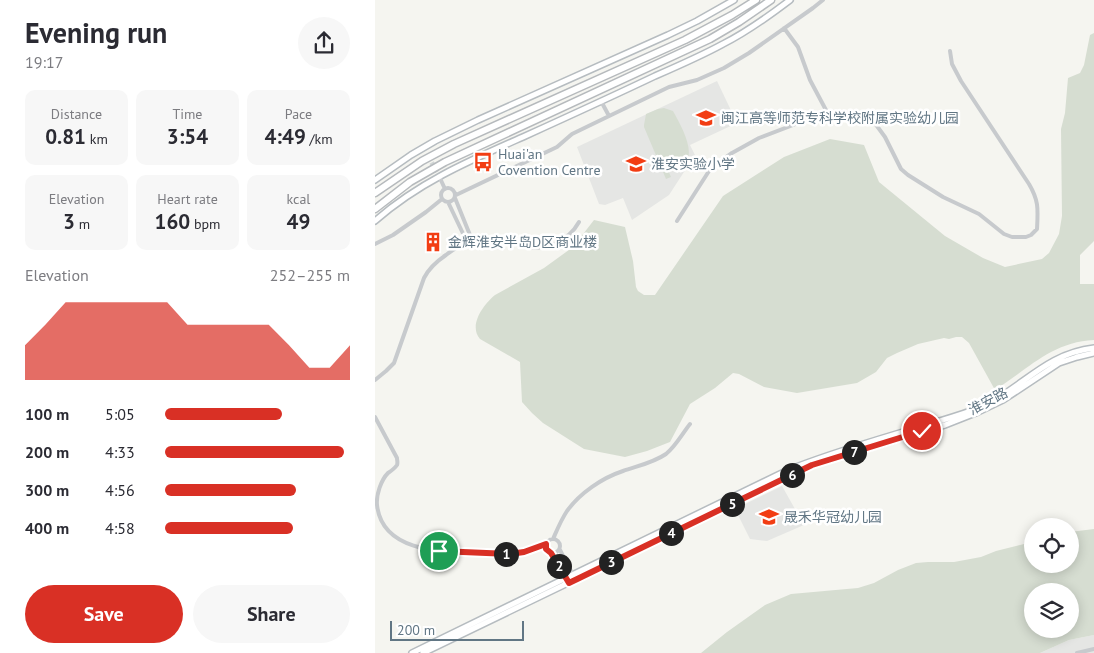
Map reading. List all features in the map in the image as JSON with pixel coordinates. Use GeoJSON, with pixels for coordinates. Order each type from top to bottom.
{"type":"FeatureCollection","features":[{"type":"Feature","properties":{"kind":"highway"},"geometry":{"type":"LineString","coordinates":[[375,193],[422,161],[454,144],[685,40],[756,0]]}},
{"type":"Feature","properties":{"kind":"highway"},"geometry":{"type":"LineString","coordinates":[[375,208],[410,182],[445,162],[710,39],[771,0]]}},
{"type":"Feature","properties":{"kind":"main road"},"geometry":{"type":"LineString","coordinates":[[375,180],[424,148],[478,120],[669,35],[733,0]]}},
{"type":"Feature","properties":{"kind":"main road"},"geometry":{"type":"LineString","coordinates":[[375,221],[410,193],[438,174],[724,44],[790,0]]}},
{"type":"Feature","properties":{"kind":"main road"},"geometry":{"type":"LineString","coordinates":[[424,148],[428,155]]}},
{"type":"Feature","properties":{"kind":"main road","name":"淮安路"},"geometry":{"type":"LineString","coordinates":[[423,653],[786,471],[813,460],[981,407],[1000,397],[1040,368],[1056,359],[1094,348]]}},
{"type":"Feature","properties":{"kind":"main road","name":"淮安路"},"geometry":{"type":"LineString","coordinates":[[574,577],[812,465],[987,409],[1059,363],[1094,353]]}},
{"type":"Feature","properties":{"kind":"main road","name":"淮安路"},"geometry":{"type":"LineString","coordinates":[[412,653],[567,581]]}},
{"type":"Feature","properties":{"kind":"street"},"geometry":{"type":"LineString","coordinates":[[448,202],[557,147],[572,134],[609,116],[669,87],[697,80],[724,68],[749,53],[823,0]]}},
{"type":"Feature","properties":{"kind":"street"},"geometry":{"type":"LineString","coordinates":[[784,28],[798,47],[810,80],[827,112]]}},
{"type":"Feature","properties":{"kind":"street"},"geometry":{"type":"LineString","coordinates":[[677,221],[709,171],[718,163],[759,138],[827,112],[852,114],[874,122],[885,137],[901,169],[908,175],[943,197],[979,214],[1004,234],[1012,237],[1031,235],[1037,229],[1036,196],[961,81],[952,64],[949,51]]}},
{"type":"Feature","properties":{"kind":"street"},"geometry":{"type":"LineString","coordinates":[[601,101],[609,116]]}},
{"type":"Feature","properties":{"kind":"street"},"geometry":{"type":"LineString","coordinates":[[438,174],[445,189]]}},
{"type":"Feature","properties":{"kind":"street"},"geometry":{"type":"LineString","coordinates":[[442,199],[441,194],[445,189],[452,189],[455,192],[470,241]]}},
{"type":"Feature","properties":{"kind":"street"},"geometry":{"type":"LineString","coordinates":[[442,199],[448,202],[470,241]]}},
{"type":"Feature","properties":{"kind":"street"},"geometry":{"type":"LineString","coordinates":[[375,244],[393,235],[427,212],[442,199]]}},
{"type":"Feature","properties":{"kind":"street"},"geometry":{"type":"LineString","coordinates":[[375,380],[387,371],[394,362],[427,273],[441,258],[470,241],[497,238],[523,246],[546,247],[565,238],[579,222]]}},
{"type":"Feature","properties":{"kind":"street"},"geometry":{"type":"LineString","coordinates":[[375,417],[397,460],[397,465],[383,480],[377,499],[378,511],[382,522],[393,534],[405,542],[425,549],[510,554],[524,552],[546,544],[548,540],[553,539],[567,511],[588,490],[618,473],[652,462],[665,454],[675,445],[690,424]]}},
{"type":"Feature","properties":{"kind":"street"},"geometry":{"type":"LineString","coordinates":[[553,539],[559,542],[559,550],[574,577]]}},
{"type":"Feature","properties":{"kind":"street"},"geometry":{"type":"LineString","coordinates":[[546,544],[547,551],[551,553],[567,581]]}},
{"type":"Feature","properties":{"kind":"street"},"geometry":{"type":"LineString","coordinates":[[551,553],[556,553],[559,550]]}},
{"type":"Feature","properties":{"kind":"street"},"geometry":{"type":"LineString","coordinates":[[1077,653],[1094,650]]}},
{"type":"Feature","properties":{"kind":"shaded area"},"geometry":{"type":"Polygon","coordinates":[[[1094,33],[1094,241],[1080,255],[1080,284],[1094,284],[1094,340],[1079,342],[1053,351],[995,390],[969,343],[962,337],[944,338],[918,344],[897,353],[887,358],[876,372],[857,383],[797,393],[764,387],[739,374],[733,373],[715,388],[690,404],[670,442],[625,457],[584,449],[543,423],[522,402],[520,362],[480,339],[477,333],[476,327],[479,315],[495,295],[544,268],[573,247],[594,220],[625,227],[633,261],[636,287],[644,295],[655,295],[723,196],[784,157],[830,139],[864,145],[879,182],[945,236],[983,258],[1005,267],[1042,259],[1049,253],[1059,234],[1062,216],[1061,129],[1065,113],[1068,78],[1080,73],[1084,65],[1090,35],[1094,33]]]}},
{"type":"Feature","properties":{"kind":"shaded area","name":"淮安实验小学"},"geometry":{"type":"Polygon","coordinates":[[[717,81],[737,123],[690,145],[695,155],[669,195],[632,220],[623,198],[605,205],[599,204],[577,147],[717,81]]]}},
{"type":"Feature","properties":{"kind":"shaded area"},"geometry":{"type":"Polygon","coordinates":[[[664,108],[673,111],[686,137],[689,155],[686,162],[679,167],[667,168],[671,177],[666,179],[644,127],[646,114],[664,108]]]}},
{"type":"Feature","properties":{"kind":"shaded area","name":"晟禾华冠幼儿园"},"geometry":{"type":"Polygon","coordinates":[[[782,486],[804,525],[767,541],[750,539],[735,509],[782,486]]]}},
{"type":"Feature","properties":{"kind":"shaded area"},"geometry":{"type":"Polygon","coordinates":[[[1094,529],[1094,635],[1079,638],[1069,640],[1040,653],[701,653],[765,605],[791,594],[858,588],[874,583],[916,563],[954,562],[981,557],[1024,544],[1024,573],[1079,573],[1079,531],[1094,529]]]}},
{"type":"Feature","properties":{"kind":"shaded area"},"geometry":{"type":"Polygon","coordinates":[[[1094,635],[1094,653],[1040,653],[1069,640],[1094,635]]]}},
{"type":"Feature","properties":{"kind":"tunnel"},"geometry":{"type":"LineString","coordinates":[[428,156],[437,172]]}},
{"type":"Feature","properties":{"kind":"place","name":"闽江高等师范专科学校附属实验幼儿园"},"geometry":{"type":"Point","coordinates":[706,118]}},
{"type":"Feature","properties":{"kind":"place","name":"Huai'an Covention Centre"},"geometry":{"type":"Point","coordinates":[483,162]}},
{"type":"Feature","properties":{"kind":"place","name":"淮安实验小学"},"geometry":{"type":"Point","coordinates":[636,164]}},
{"type":"Feature","properties":{"kind":"place","name":"金辉淮安半岛D区商业楼"},"geometry":{"type":"Point","coordinates":[433,242]}},
{"type":"Feature","properties":{"kind":"place","name":"晟禾华冠幼儿园"},"geometry":{"type":"Point","coordinates":[769,517]}},
{"type":"Feature","properties":{"kind":"route"},"geometry":{"type":"LineString","coordinates":[[439,551],[510,554],[524,552],[546,544],[547,551],[551,553],[569,583],[812,465],[922,431]]}}]}
